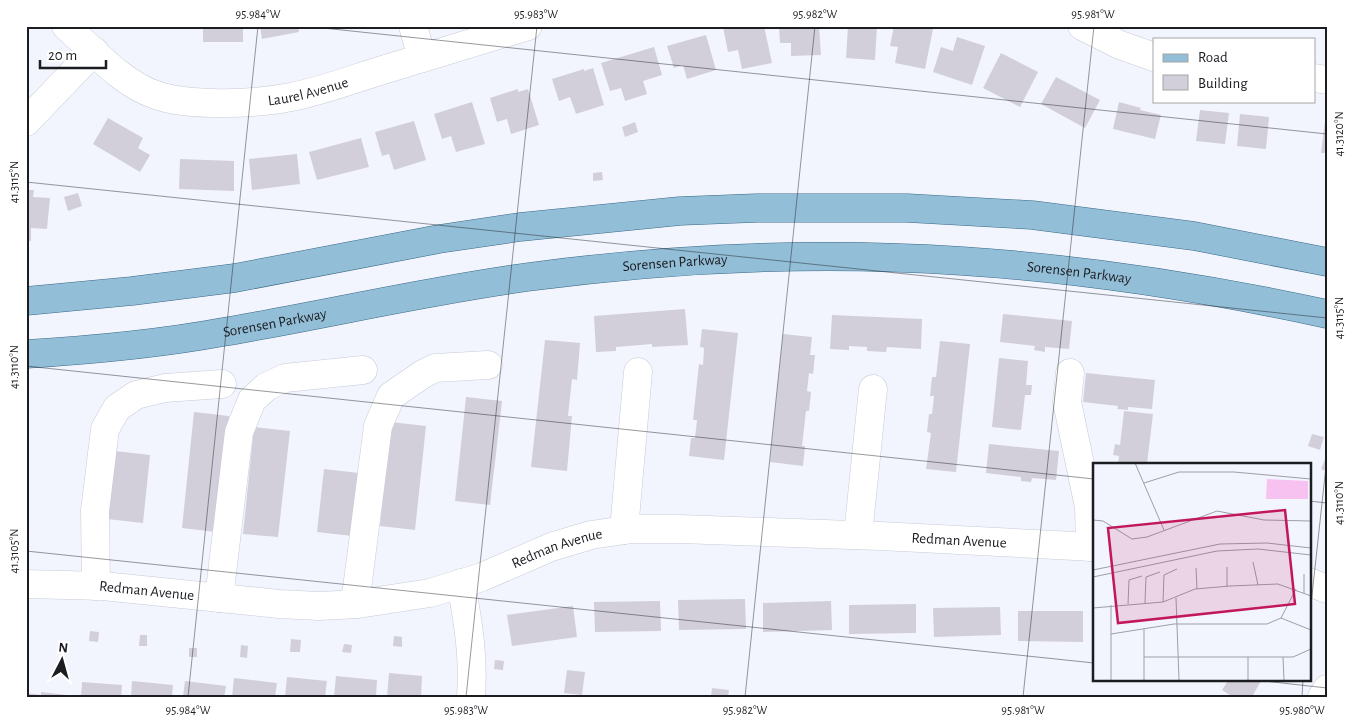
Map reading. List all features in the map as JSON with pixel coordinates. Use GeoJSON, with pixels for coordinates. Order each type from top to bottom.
{"type":"FeatureCollection","features":[{"type":"Feature","properties":{"kind":"main road"},"geometry":{"type":"LineString","coordinates":[[26,301],[132,291],[235,278],[439,239],[520,227],[670,212],[748,209],[907,208],[1032,215],[1194,236],[1327,262]]}},
{"type":"Feature","properties":{"kind":"main road","name":"Sorensen Parkway"},"geometry":{"type":"LineString","coordinates":[[26,354],[146,343],[219,333],[524,278],[654,264],[790,257],[886,257],[1037,267],[1177,286],[1327,314]]}},
{"type":"Feature","properties":{"kind":"street","name":"Laurel Avenue"},"geometry":{"type":"LineString","coordinates":[[66,26],[125,78],[138,87],[155,95],[178,101],[205,103],[250,102],[291,97],[528,26]]}},
{"type":"Feature","properties":{"kind":"street"},"geometry":{"type":"LineString","coordinates":[[412,26],[422,58]]}},
{"type":"Feature","properties":{"kind":"street"},"geometry":{"type":"LineString","coordinates":[[1082,26],[1120,45],[1153,57]]}},
{"type":"Feature","properties":{"kind":"street"},"geometry":{"type":"LineString","coordinates":[[26,122],[94,51]]}},
{"type":"Feature","properties":{"kind":"street"},"geometry":{"type":"LineString","coordinates":[[355,604],[378,426],[391,396],[435,368],[488,365]]}},
{"type":"Feature","properties":{"kind":"street"},"geometry":{"type":"LineString","coordinates":[[219,598],[239,432],[252,400],[266,387],[285,378],[364,370]]}},
{"type":"Feature","properties":{"kind":"street"},"geometry":{"type":"LineString","coordinates":[[624,530],[638,372]]}},
{"type":"Feature","properties":{"kind":"street"},"geometry":{"type":"LineString","coordinates":[[1070,373],[1067,402],[1090,507],[1092,547]]}},
{"type":"Feature","properties":{"kind":"street"},"geometry":{"type":"LineString","coordinates":[[96,586],[95,511],[106,429],[118,408],[136,395],[155,390],[222,384]]}},
{"type":"Feature","properties":{"kind":"street"},"geometry":{"type":"LineString","coordinates":[[858,536],[873,388]]}},
{"type":"Feature","properties":{"kind":"street","name":"Redman Avenue"},"geometry":{"type":"LineString","coordinates":[[26,584],[96,586],[319,606],[355,604],[393,600],[430,593],[482,577],[551,547],[591,535],[624,530],[680,529],[1092,547]]}},
{"type":"Feature","properties":{"kind":"street"},"geometry":{"type":"LineString","coordinates":[[1310,582],[1327,589]]}},
{"type":"Feature","properties":{"kind":"street"},"geometry":{"type":"LineString","coordinates":[[461,583],[471,641],[472,697]]}},
{"type":"Feature","properties":{"kind":"street"},"geometry":{"type":"LineString","coordinates":[[1322,697],[1327,689]]}},
{"type":"Feature","properties":{"kind":"building"},"geometry":{"type":"Polygon","coordinates":[[[203,26],[243,26],[243,42],[203,42],[203,26]]]}},
{"type":"Feature","properties":{"kind":"building"},"geometry":{"type":"Polygon","coordinates":[[[260,26],[298,26],[299,32],[262,39],[260,26]]]}},
{"type":"Feature","properties":{"kind":"building"},"geometry":{"type":"Polygon","coordinates":[[[764,26],[772,63],[742,69],[738,50],[728,52],[723,27],[764,26]]]}},
{"type":"Feature","properties":{"kind":"building"},"geometry":{"type":"Polygon","coordinates":[[[779,26],[819,26],[821,55],[791,56],[791,43],[780,43],[779,26]]]}},
{"type":"Feature","properties":{"kind":"building"},"geometry":{"type":"Polygon","coordinates":[[[848,26],[877,26],[875,60],[846,58],[848,26]]]}},
{"type":"Feature","properties":{"kind":"building"},"geometry":{"type":"Polygon","coordinates":[[[894,26],[923,26],[933,29],[925,69],[895,63],[898,47],[890,46],[894,26]]]}},
{"type":"Feature","properties":{"kind":"building"},"geometry":{"type":"Polygon","coordinates":[[[706,35],[716,70],[687,79],[683,65],[674,68],[667,46],[706,35]]]}},
{"type":"Feature","properties":{"kind":"building"},"geometry":{"type":"Polygon","coordinates":[[[957,37],[985,46],[972,85],[933,72],[941,47],[953,51],[957,37]]]}},
{"type":"Feature","properties":{"kind":"building"},"geometry":{"type":"Polygon","coordinates":[[[654,47],[662,75],[643,81],[647,94],[625,101],[621,88],[610,91],[601,63],[654,47]]]}},
{"type":"Feature","properties":{"kind":"building"},"geometry":{"type":"Polygon","coordinates":[[[1001,53],[1038,72],[1020,107],[983,88],[1001,53]]]}},
{"type":"Feature","properties":{"kind":"building"},"geometry":{"type":"Polygon","coordinates":[[[593,68],[604,105],[576,114],[570,97],[559,101],[552,79],[593,68]]]}},
{"type":"Feature","properties":{"kind":"building"},"geometry":{"type":"Polygon","coordinates":[[[1056,77],[1100,100],[1085,128],[1041,104],[1056,77]]]}},
{"type":"Feature","properties":{"kind":"building"},"geometry":{"type":"Polygon","coordinates":[[[518,89],[518,92],[528,89],[539,125],[511,134],[507,119],[497,122],[490,98],[518,89]]]}},
{"type":"Feature","properties":{"kind":"building"},"geometry":{"type":"Polygon","coordinates":[[[472,102],[485,144],[456,152],[451,136],[442,139],[434,114],[472,102]]]}},
{"type":"Feature","properties":{"kind":"building"},"geometry":{"type":"Polygon","coordinates":[[[1119,102],[1161,115],[1155,139],[1113,129],[1119,102]]]}},
{"type":"Feature","properties":{"kind":"building"},"geometry":{"type":"Polygon","coordinates":[[[1200,110],[1229,113],[1225,144],[1196,141],[1200,110]]]}},
{"type":"Feature","properties":{"kind":"building"},"geometry":{"type":"Polygon","coordinates":[[[1240,114],[1269,117],[1266,149],[1237,146],[1240,114]]]}},
{"type":"Feature","properties":{"kind":"building"},"geometry":{"type":"Polygon","coordinates":[[[108,118],[143,138],[138,148],[150,155],[140,172],[93,144],[108,118]]]}},
{"type":"Feature","properties":{"kind":"building"},"geometry":{"type":"Polygon","coordinates":[[[414,121],[426,160],[394,170],[389,154],[382,156],[375,132],[414,121]]]}},
{"type":"Feature","properties":{"kind":"building"},"geometry":{"type":"Polygon","coordinates":[[[1325,121],[1327,121],[1327,153],[1321,153],[1325,121]]]}},
{"type":"Feature","properties":{"kind":"building"},"geometry":{"type":"Polygon","coordinates":[[[635,122],[638,132],[625,137],[622,127],[635,122]]]}},
{"type":"Feature","properties":{"kind":"building"},"geometry":{"type":"Polygon","coordinates":[[[361,138],[369,167],[317,180],[309,152],[361,138]]]}},
{"type":"Feature","properties":{"kind":"building"},"geometry":{"type":"Polygon","coordinates":[[[297,154],[300,184],[252,190],[249,159],[297,154]]]}},
{"type":"Feature","properties":{"kind":"building"},"geometry":{"type":"Polygon","coordinates":[[[180,159],[234,161],[234,191],[179,189],[180,159]]]}},
{"type":"Feature","properties":{"kind":"building"},"geometry":{"type":"Polygon","coordinates":[[[602,172],[603,180],[593,181],[593,173],[602,172]]]}},
{"type":"Feature","properties":{"kind":"building"},"geometry":{"type":"Polygon","coordinates":[[[26,190],[34,190],[33,197],[50,198],[47,229],[31,228],[31,241],[26,240],[26,190]]]}},
{"type":"Feature","properties":{"kind":"building"},"geometry":{"type":"Polygon","coordinates":[[[78,193],[82,206],[68,211],[64,197],[78,193]]]}},
{"type":"Feature","properties":{"kind":"building"},"geometry":{"type":"Polygon","coordinates":[[[685,309],[688,345],[652,347],[652,344],[616,347],[616,351],[596,352],[594,316],[685,309]]]}},
{"type":"Feature","properties":{"kind":"building"},"geometry":{"type":"Polygon","coordinates":[[[1003,314],[1072,321],[1069,349],[1045,347],[1045,352],[1034,350],[1035,346],[1000,342],[1003,314]]]}},
{"type":"Feature","properties":{"kind":"building"},"geometry":{"type":"Polygon","coordinates":[[[832,315],[922,319],[921,349],[887,347],[886,352],[867,351],[867,347],[849,346],[849,350],[830,349],[832,315]]]}},
{"type":"Feature","properties":{"kind":"building"},"geometry":{"type":"Polygon","coordinates":[[[702,329],[738,333],[724,460],[689,456],[691,438],[695,438],[697,420],[693,420],[699,364],[703,365],[704,348],[700,347],[702,329]]]}},
{"type":"Feature","properties":{"kind":"building"},"geometry":{"type":"Polygon","coordinates":[[[783,334],[812,337],[810,355],[815,355],[813,374],[809,373],[807,391],[811,392],[809,411],[806,411],[802,446],[805,446],[803,466],[770,462],[783,334]]]}},
{"type":"Feature","properties":{"kind":"building"},"geometry":{"type":"Polygon","coordinates":[[[545,340],[580,343],[577,380],[572,379],[568,416],[572,416],[567,471],[531,467],[545,340]]]}},
{"type":"Feature","properties":{"kind":"building"},"geometry":{"type":"Polygon","coordinates":[[[940,341],[970,344],[956,472],[926,469],[931,433],[927,432],[934,396],[930,396],[932,377],[936,377],[940,341]]]}},
{"type":"Feature","properties":{"kind":"building"},"geometry":{"type":"Polygon","coordinates":[[[999,358],[1028,361],[1026,385],[1032,385],[1031,395],[1025,395],[1021,430],[992,427],[999,358]]]}},
{"type":"Feature","properties":{"kind":"building"},"geometry":{"type":"Polygon","coordinates":[[[1086,373],[1155,380],[1152,409],[1128,407],[1128,410],[1117,409],[1118,406],[1083,402],[1086,373]]]}},
{"type":"Feature","properties":{"kind":"building"},"geometry":{"type":"Polygon","coordinates":[[[466,397],[502,401],[490,505],[455,501],[466,397]]]}},
{"type":"Feature","properties":{"kind":"building"},"geometry":{"type":"Polygon","coordinates":[[[1124,411],[1153,414],[1147,463],[1118,463],[1119,456],[1113,455],[1115,444],[1120,445],[1124,411]]]}},
{"type":"Feature","properties":{"kind":"building"},"geometry":{"type":"Polygon","coordinates":[[[194,412],[229,416],[216,532],[182,528],[194,412]]]}},
{"type":"Feature","properties":{"kind":"building"},"geometry":{"type":"Polygon","coordinates":[[[391,422],[426,426],[415,530],[380,526],[391,422]]]}},
{"type":"Feature","properties":{"kind":"building"},"geometry":{"type":"Polygon","coordinates":[[[254,427],[290,431],[278,537],[243,534],[254,427]]]}},
{"type":"Feature","properties":{"kind":"building"},"geometry":{"type":"Polygon","coordinates":[[[1312,434],[1324,437],[1320,450],[1308,446],[1312,434]]]}},
{"type":"Feature","properties":{"kind":"building"},"geometry":{"type":"Polygon","coordinates":[[[989,444],[1059,451],[1056,480],[1032,478],[1031,482],[1021,481],[1021,477],[986,473],[989,444]]]}},
{"type":"Feature","properties":{"kind":"building"},"geometry":{"type":"Polygon","coordinates":[[[115,451],[150,455],[143,523],[107,519],[115,451]]]}},
{"type":"Feature","properties":{"kind":"building"},"geometry":{"type":"Polygon","coordinates":[[[1325,459],[1327,460],[1327,472],[1321,469],[1325,459]]]}},
{"type":"Feature","properties":{"kind":"building"},"geometry":{"type":"Polygon","coordinates":[[[324,469],[359,473],[352,536],[317,532],[324,469]]]}},
{"type":"Feature","properties":{"kind":"building"},"geometry":{"type":"Polygon","coordinates":[[[745,599],[746,629],[679,630],[678,600],[745,599]]]}},
{"type":"Feature","properties":{"kind":"building"},"geometry":{"type":"Polygon","coordinates":[[[660,601],[661,631],[595,632],[594,602],[660,601]]]}},
{"type":"Feature","properties":{"kind":"building"},"geometry":{"type":"Polygon","coordinates":[[[831,601],[832,630],[763,632],[763,603],[831,601]]]}},
{"type":"Feature","properties":{"kind":"building"},"geometry":{"type":"Polygon","coordinates":[[[916,604],[916,633],[849,634],[849,605],[916,604]]]}},
{"type":"Feature","properties":{"kind":"building"},"geometry":{"type":"Polygon","coordinates":[[[573,606],[577,637],[512,646],[507,615],[573,606]]]}},
{"type":"Feature","properties":{"kind":"building"},"geometry":{"type":"Polygon","coordinates":[[[1000,607],[1001,635],[934,637],[933,608],[1000,607]]]}},
{"type":"Feature","properties":{"kind":"building"},"geometry":{"type":"Polygon","coordinates":[[[1018,611],[1083,611],[1083,642],[1018,641],[1018,611]]]}},
{"type":"Feature","properties":{"kind":"building"},"geometry":{"type":"Polygon","coordinates":[[[90,631],[99,632],[98,642],[89,641],[90,631]]]}},
{"type":"Feature","properties":{"kind":"building"},"geometry":{"type":"Polygon","coordinates":[[[140,635],[147,635],[147,646],[139,646],[140,635]]]}},
{"type":"Feature","properties":{"kind":"building"},"geometry":{"type":"Polygon","coordinates":[[[394,636],[402,637],[402,647],[393,646],[394,636]]]}},
{"type":"Feature","properties":{"kind":"building"},"geometry":{"type":"Polygon","coordinates":[[[291,639],[301,640],[300,652],[290,652],[291,639]]]}},
{"type":"Feature","properties":{"kind":"building"},"geometry":{"type":"Polygon","coordinates":[[[344,644],[352,645],[351,653],[342,652],[344,644]]]}},
{"type":"Feature","properties":{"kind":"building"},"geometry":{"type":"Polygon","coordinates":[[[241,645],[248,646],[247,658],[240,657],[241,645]]]}},
{"type":"Feature","properties":{"kind":"building"},"geometry":{"type":"Polygon","coordinates":[[[189,648],[197,648],[197,657],[189,657],[189,648]]]}},
{"type":"Feature","properties":{"kind":"building"},"geometry":{"type":"Polygon","coordinates":[[[495,660],[504,661],[503,670],[494,669],[495,660]]]}},
{"type":"Feature","properties":{"kind":"building"},"geometry":{"type":"Polygon","coordinates":[[[567,670],[585,672],[582,695],[564,693],[567,670]]]}},
{"type":"Feature","properties":{"kind":"building"},"geometry":{"type":"Polygon","coordinates":[[[389,673],[422,676],[421,697],[387,697],[389,673]]]}},
{"type":"Feature","properties":{"kind":"building"},"geometry":{"type":"Polygon","coordinates":[[[336,676],[377,680],[376,697],[334,697],[336,676]]]}},
{"type":"Feature","properties":{"kind":"building"},"geometry":{"type":"Polygon","coordinates":[[[287,677],[327,681],[325,697],[285,697],[287,677]]]}},
{"type":"Feature","properties":{"kind":"building"},"geometry":{"type":"Polygon","coordinates":[[[234,678],[277,683],[275,697],[232,697],[234,678]]]}},
{"type":"Feature","properties":{"kind":"building"},"geometry":{"type":"Polygon","coordinates":[[[1228,680],[1261,680],[1252,697],[1233,697],[1222,690],[1228,680]]]}},
{"type":"Feature","properties":{"kind":"building"},"geometry":{"type":"Polygon","coordinates":[[[132,681],[173,685],[172,697],[131,697],[132,681]]]}},
{"type":"Feature","properties":{"kind":"building"},"geometry":{"type":"Polygon","coordinates":[[[185,681],[226,686],[224,697],[183,697],[185,681]]]}},
{"type":"Feature","properties":{"kind":"building"},"geometry":{"type":"Polygon","coordinates":[[[82,682],[122,685],[121,697],[81,697],[82,682]]]}},
{"type":"Feature","properties":{"kind":"building"},"geometry":{"type":"Polygon","coordinates":[[[712,688],[729,690],[728,697],[711,697],[712,688]]]}},
{"type":"Feature","properties":{"kind":"building"},"geometry":{"type":"Polygon","coordinates":[[[41,692],[67,695],[67,697],[26,697],[26,693],[41,695],[41,692]]]}}]}
